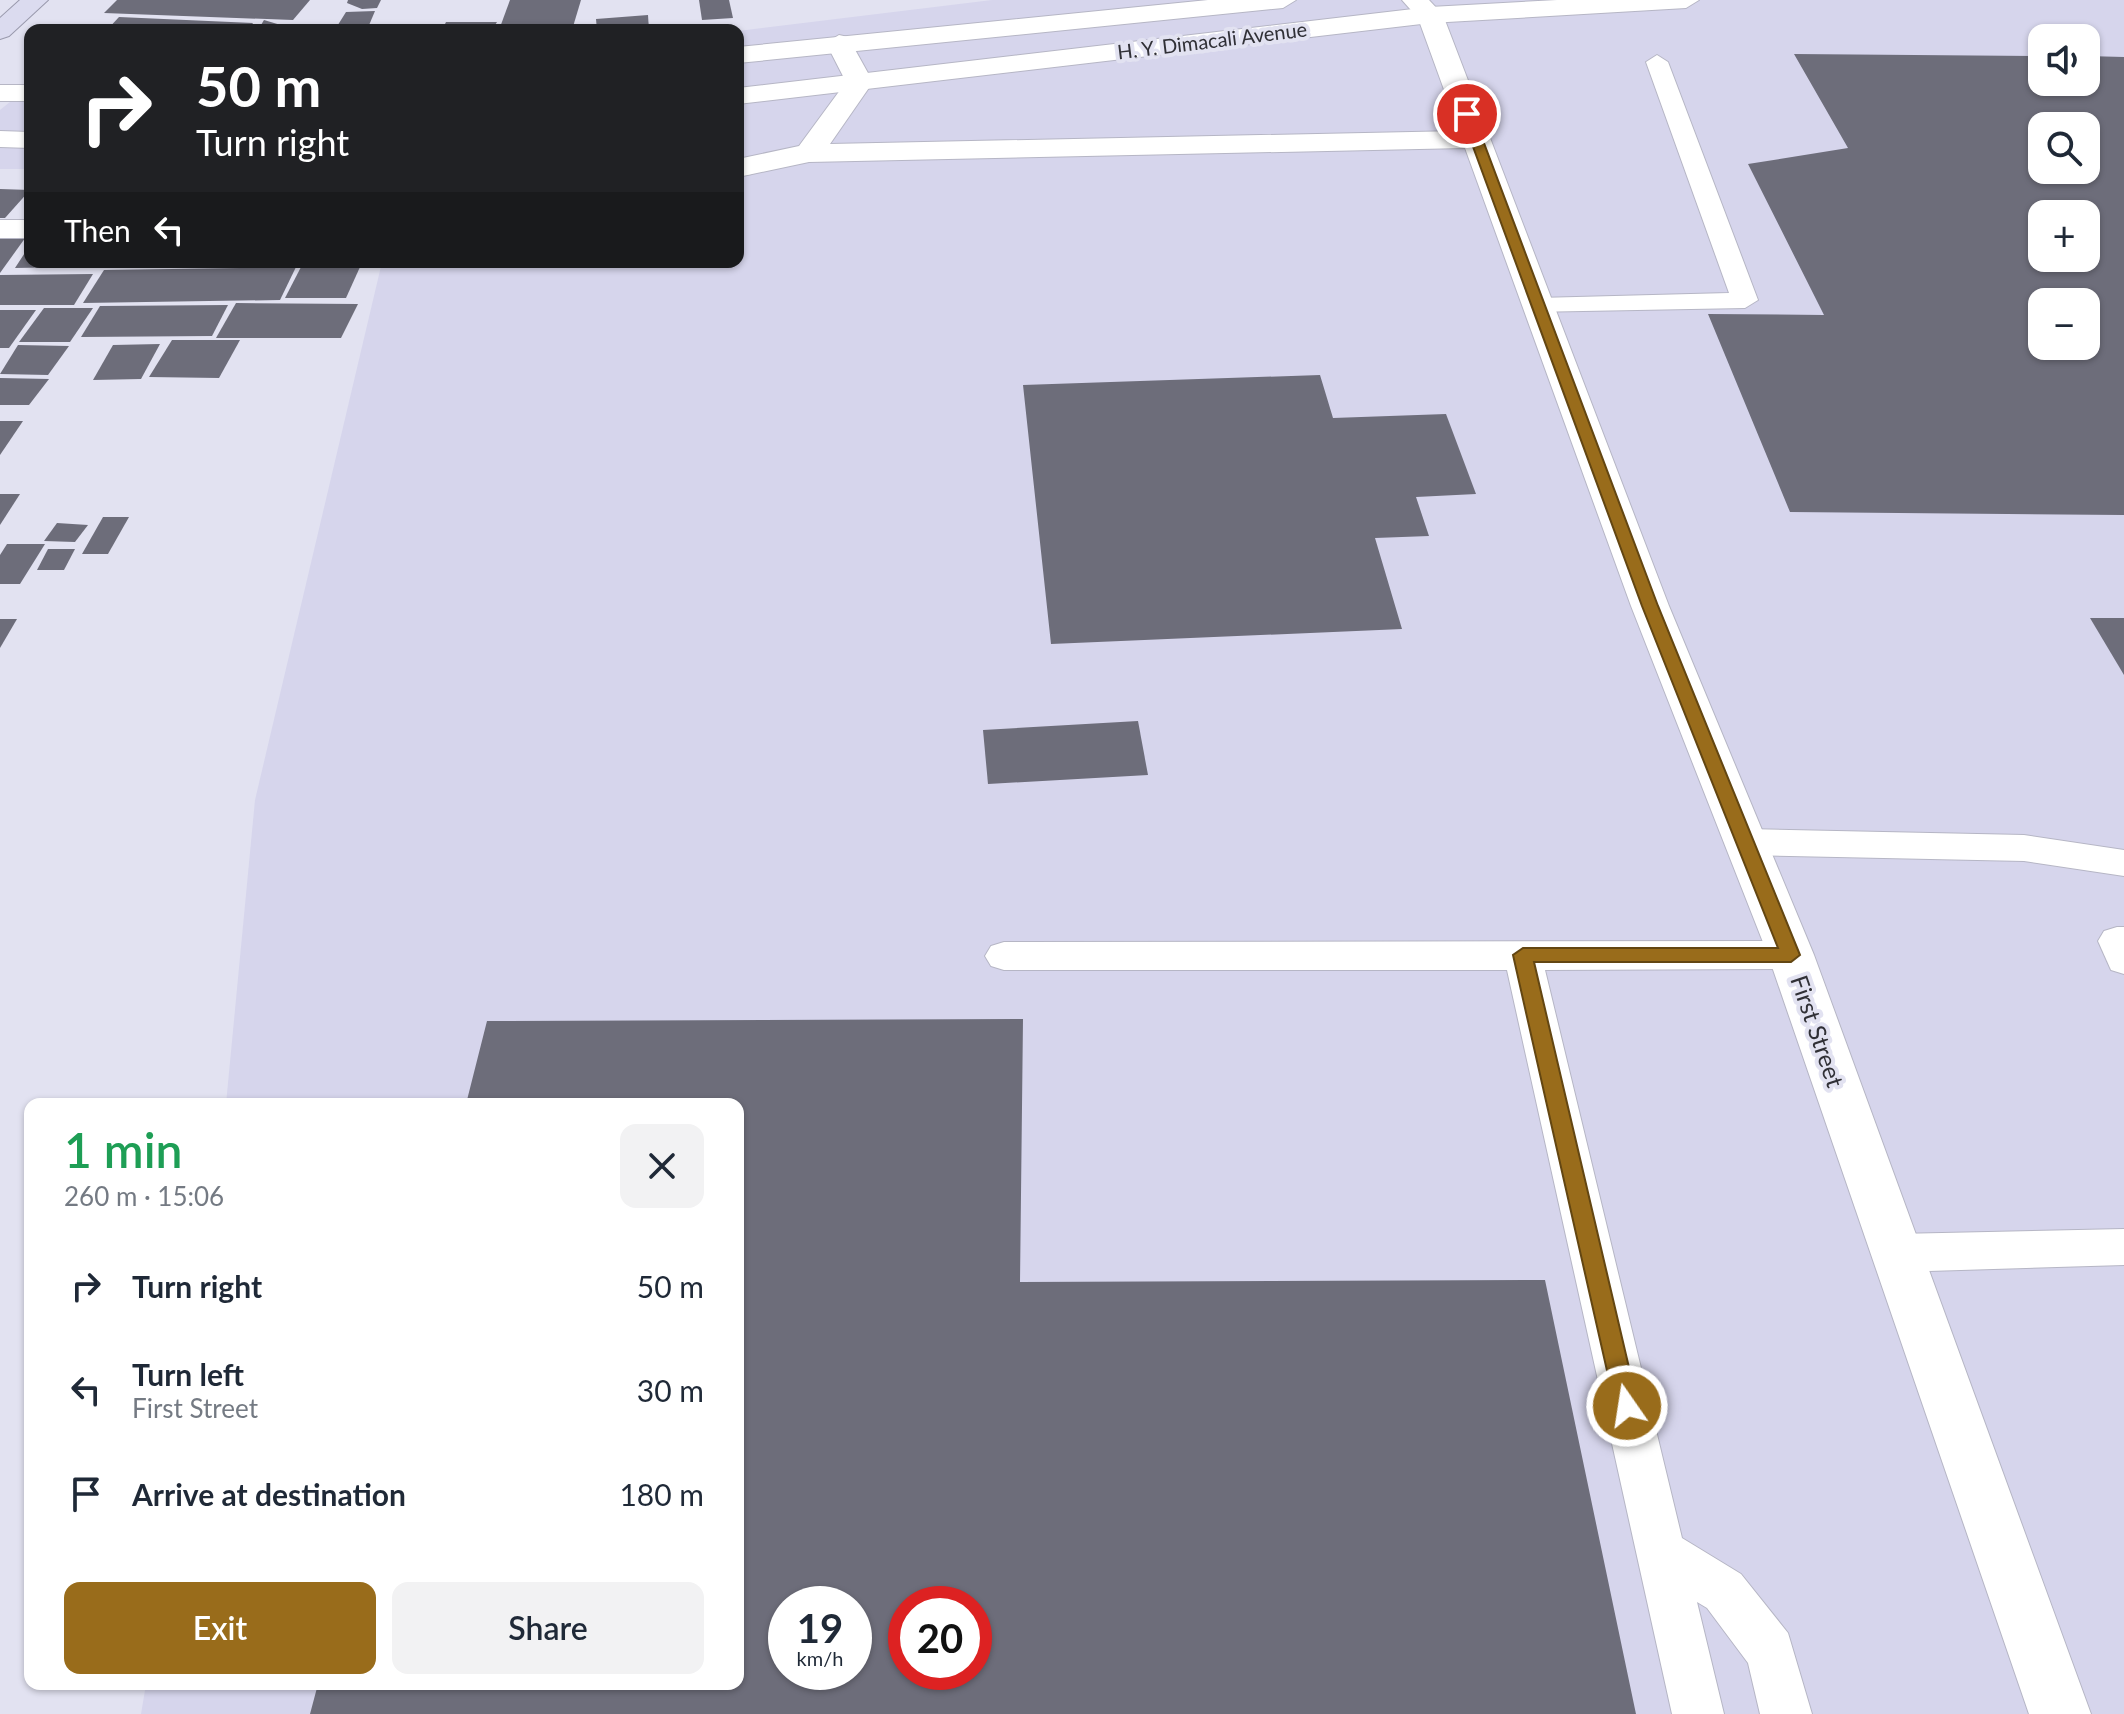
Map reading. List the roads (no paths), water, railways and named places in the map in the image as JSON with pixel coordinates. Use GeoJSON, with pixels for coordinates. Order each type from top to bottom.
{"type":"FeatureCollection","features":[{"type":"Feature","properties":{"kind":"street","name":"H. Y. Dimacali Avenue"},"geometry":{"type":"LineString","coordinates":[[744,54],[1283,0]]}},
{"type":"Feature","properties":{"kind":"street","name":"H. Y. Dimacali Avenue"},"geometry":{"type":"LineString","coordinates":[[744,95],[1423,8],[1686,0]]}},
{"type":"Feature","properties":{"kind":"street","name":"First Street"},"geometry":{"type":"LineString","coordinates":[[1423,8],[1477,139],[1650,606],[1791,955],[2060,1714]]}},
{"type":"Feature","properties":{"kind":"street"},"geometry":{"type":"LineString","coordinates":[[809,153],[860,82],[839,43]]}},
{"type":"Feature","properties":{"kind":"street"},"geometry":{"type":"LineString","coordinates":[[0,93],[24,93]]}},
{"type":"Feature","properties":{"kind":"street"},"geometry":{"type":"LineString","coordinates":[[0,139],[24,140]]}},
{"type":"Feature","properties":{"kind":"street"},"geometry":{"type":"LineString","coordinates":[[744,167],[809,153],[1477,139]]}},
{"type":"Feature","properties":{"kind":"street"},"geometry":{"type":"LineString","coordinates":[[0,229],[24,229]]}},
{"type":"Feature","properties":{"kind":"lane"},"geometry":{"type":"LineString","coordinates":[[1538,306],[1745,300],[1657,62]]}},
{"type":"Feature","properties":{"kind":"lane"},"geometry":{"type":"LineString","coordinates":[[1747,842],[2024,848],[2124,863]]}},
{"type":"Feature","properties":{"kind":"lane"},"geometry":{"type":"LineString","coordinates":[[2124,941],[2117,941],[2124,960]]}},
{"type":"Feature","properties":{"kind":"lane"},"geometry":{"type":"LineString","coordinates":[[1523,955],[1698,1714]]}},
{"type":"Feature","properties":{"kind":"lane"},"geometry":{"type":"LineString","coordinates":[[1004,956],[1791,955]]}},
{"type":"Feature","properties":{"kind":"lane"},"geometry":{"type":"LineString","coordinates":[[1896,1253],[2124,1247]]}},
{"type":"Feature","properties":{"kind":"lane"},"geometry":{"type":"LineString","coordinates":[[1661,1553],[1724,1591],[1770,1651],[1786,1714]]}}]}
